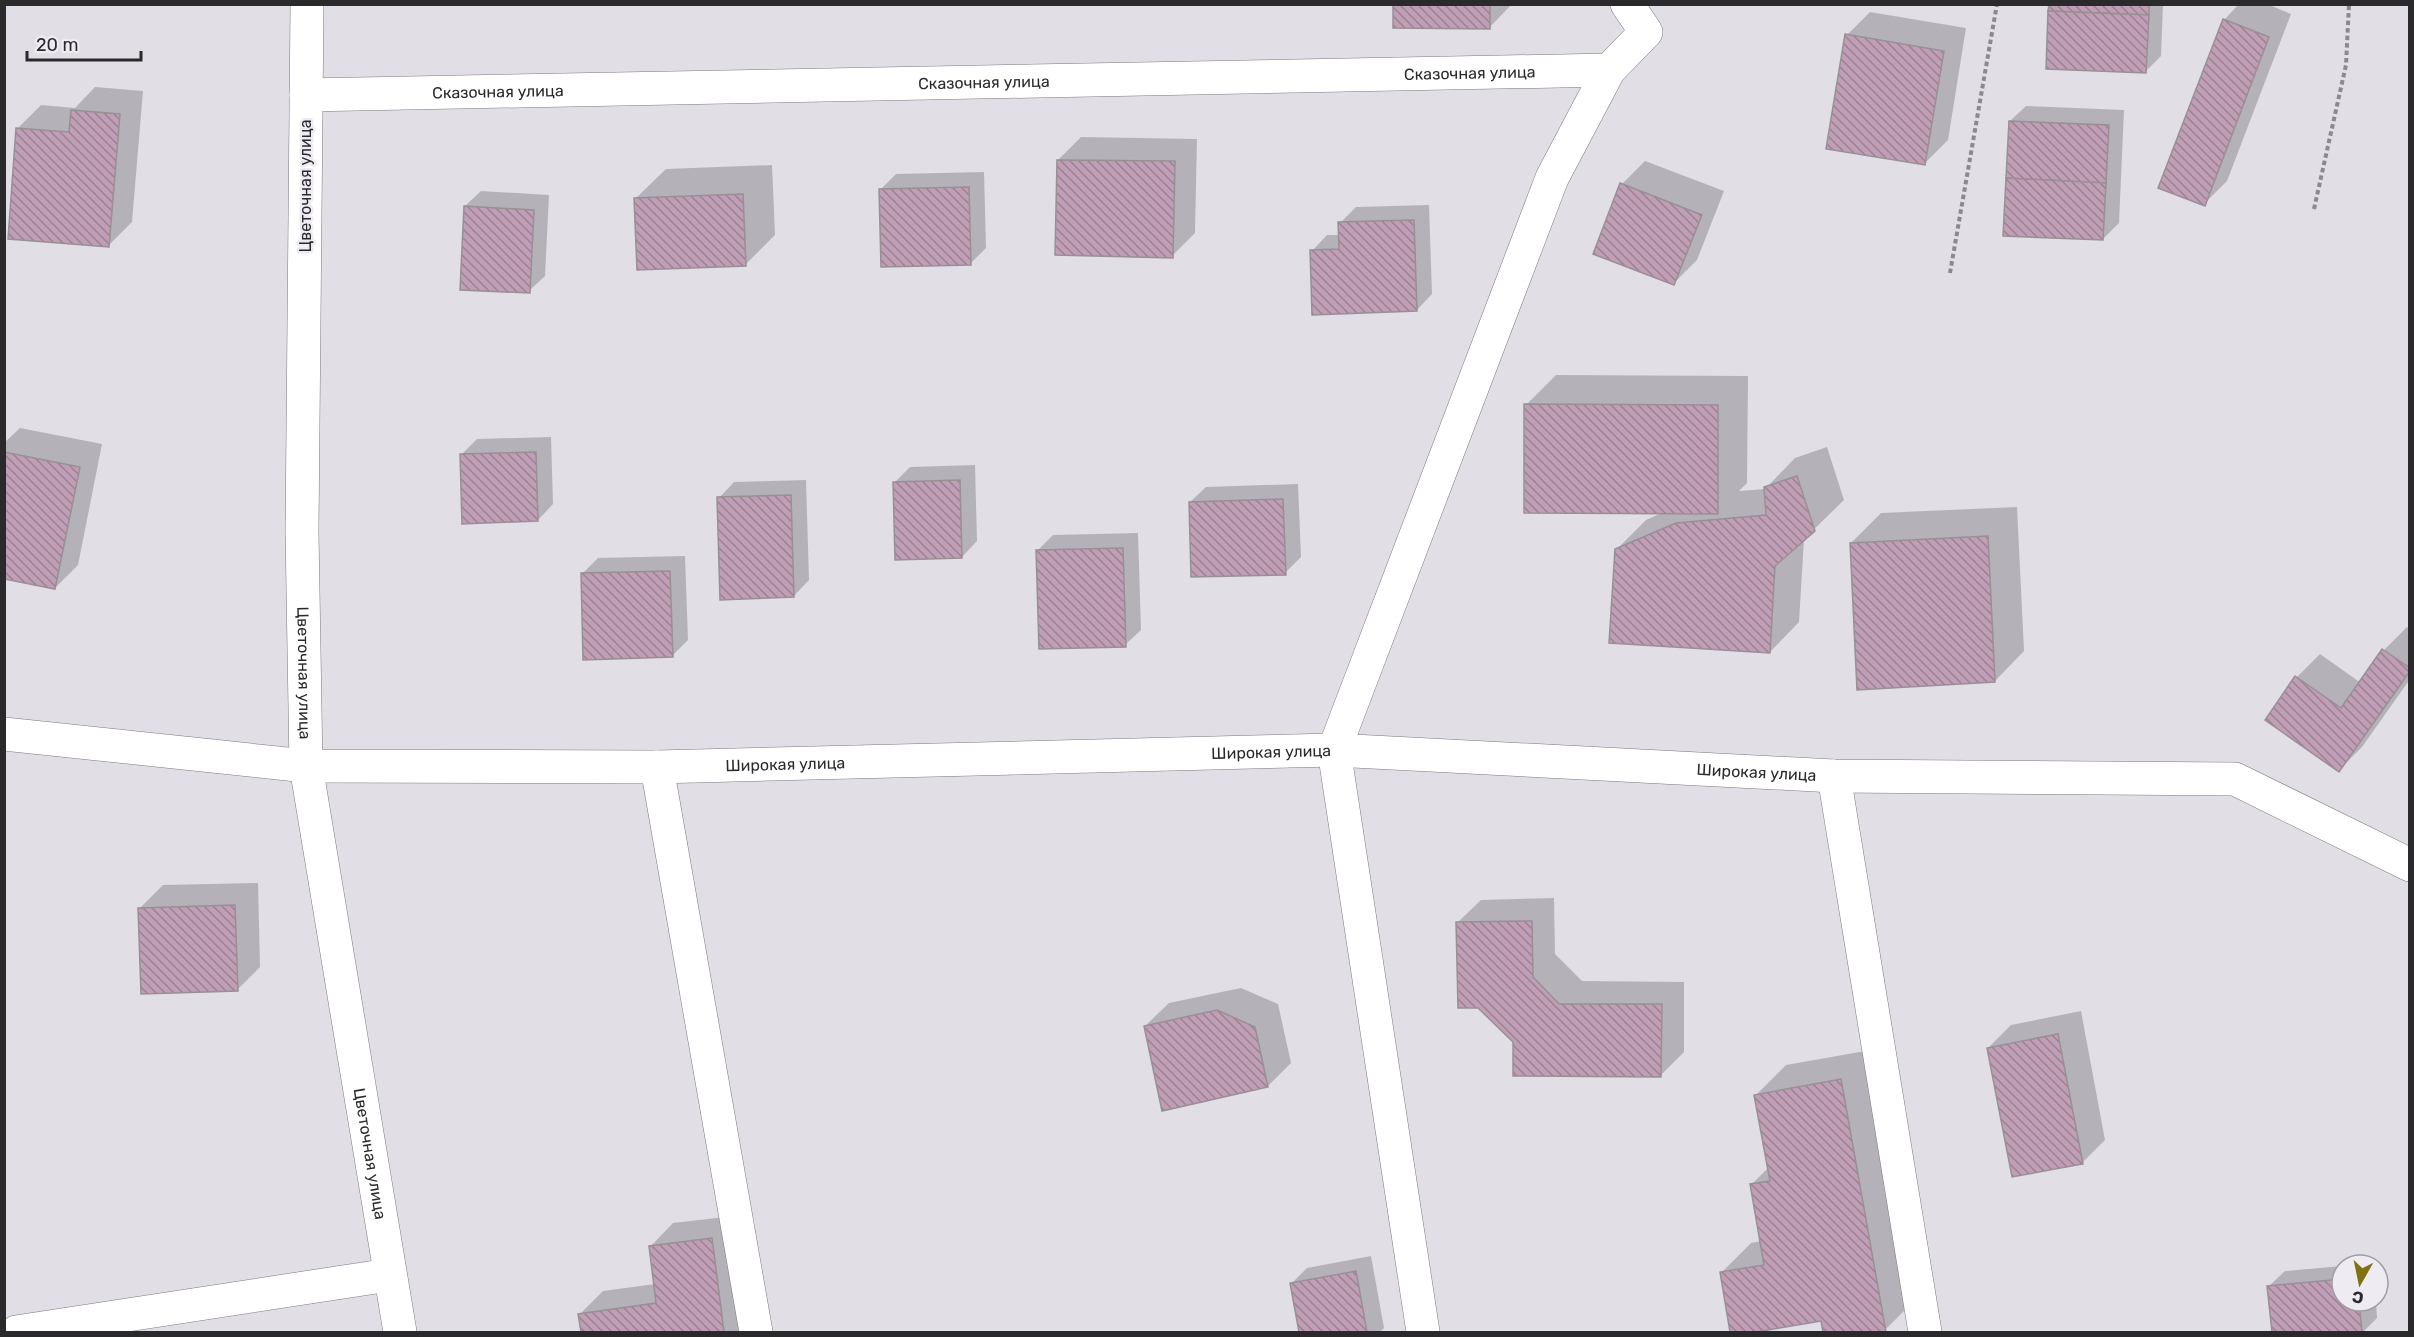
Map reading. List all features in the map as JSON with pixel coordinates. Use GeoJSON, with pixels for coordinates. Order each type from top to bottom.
{"type":"FeatureCollection","features":[{"type":"Feature","properties":{"kind":"street","name":"Цветочная улица"},"geometry":{"type":"LineString","coordinates":[[307,4],[302,532],[306,766],[400,1332]]}},
{"type":"Feature","properties":{"kind":"street"},"geometry":{"type":"LineString","coordinates":[[1423,1332],[1334,750],[1552,178],[1609,70],[1646,32],[1627,4]]}},
{"type":"Feature","properties":{"kind":"street","name":"Сказочная улица"},"geometry":{"type":"LineString","coordinates":[[306,95],[1609,70]]}},
{"type":"Feature","properties":{"kind":"street","name":"Широкая улица"},"geometry":{"type":"LineString","coordinates":[[4,734],[306,766],[657,767],[1334,750],[1834,776],[2235,779],[2409,865]]}},
{"type":"Feature","properties":{"kind":"street"},"geometry":{"type":"LineString","coordinates":[[657,767],[756,1332]]}},
{"type":"Feature","properties":{"kind":"street"},"geometry":{"type":"LineString","coordinates":[[1834,776],[1925,1332]]}},
{"type":"Feature","properties":{"kind":"street"},"geometry":{"type":"LineString","coordinates":[[16,1332],[389,1275]]}},
{"type":"Feature","properties":{"kind":"path"},"geometry":{"type":"LineString","coordinates":[[1950,273],[1997,4]]}},
{"type":"Feature","properties":{"kind":"path"},"geometry":{"type":"LineString","coordinates":[[2314,209],[2346,65],[2349,4]]}},
{"type":"Feature","properties":{"kind":"building"},"geometry":{"type":"Polygon","coordinates":[[[1393,4],[1490,4],[1490,29],[1393,28],[1393,4]]]}},
{"type":"Feature","properties":{"kind":"building"},"geometry":{"type":"Polygon","coordinates":[[[2049,4],[2149,4],[2149,15],[2048,11],[2049,4]]]}},
{"type":"Feature","properties":{"kind":"building"},"geometry":{"type":"Polygon","coordinates":[[[2048,11],[2149,15],[2146,73],[2046,69],[2048,11]]]}},
{"type":"Feature","properties":{"kind":"building"},"geometry":{"type":"Polygon","coordinates":[[[2223,19],[2269,37],[2205,206],[2158,188],[2223,19]]]}},
{"type":"Feature","properties":{"kind":"building"},"geometry":{"type":"Polygon","coordinates":[[[1845,34],[1944,51],[1925,165],[1826,149],[1845,34]]]}},
{"type":"Feature","properties":{"kind":"building"},"geometry":{"type":"Polygon","coordinates":[[[71,110],[120,114],[109,247],[8,239],[16,128],[69,132],[71,110]]]}},
{"type":"Feature","properties":{"kind":"building"},"geometry":{"type":"Polygon","coordinates":[[[2009,121],[2109,125],[2106,183],[2006,178],[2009,121]]]}},
{"type":"Feature","properties":{"kind":"building"},"geometry":{"type":"Polygon","coordinates":[[[1057,160],[1175,161],[1173,258],[1055,255],[1057,160]]]}},
{"type":"Feature","properties":{"kind":"building"},"geometry":{"type":"Polygon","coordinates":[[[2006,178],[2106,183],[2103,240],[2003,236],[2006,178]]]}},
{"type":"Feature","properties":{"kind":"building"},"geometry":{"type":"Polygon","coordinates":[[[1620,183],[1702,215],[1674,285],[1593,254],[1620,183]]]}},
{"type":"Feature","properties":{"kind":"building"},"geometry":{"type":"Polygon","coordinates":[[[969,187],[971,265],[881,267],[879,189],[969,187]]]}},
{"type":"Feature","properties":{"kind":"building"},"geometry":{"type":"Polygon","coordinates":[[[743,194],[746,266],[637,270],[634,198],[743,194]]]}},
{"type":"Feature","properties":{"kind":"building"},"geometry":{"type":"Polygon","coordinates":[[[464,206],[534,210],[530,293],[460,290],[464,206]]]}},
{"type":"Feature","properties":{"kind":"building"},"geometry":{"type":"Polygon","coordinates":[[[1414,220],[1417,311],[1312,315],[1310,250],[1339,249],[1338,222],[1414,220]]]}},
{"type":"Feature","properties":{"kind":"building"},"geometry":{"type":"Polygon","coordinates":[[[1524,404],[1718,405],[1718,514],[1524,513],[1524,404]]]}},
{"type":"Feature","properties":{"kind":"building"},"geometry":{"type":"Polygon","coordinates":[[[4,452],[80,467],[55,589],[4,579],[4,452]]]}},
{"type":"Feature","properties":{"kind":"building"},"geometry":{"type":"Polygon","coordinates":[[[536,452],[538,521],[462,524],[460,454],[536,452]]]}},
{"type":"Feature","properties":{"kind":"building"},"geometry":{"type":"Polygon","coordinates":[[[1797,476],[1815,531],[1775,566],[1770,653],[1609,643],[1615,549],[1676,523],[1766,515],[1764,487],[1797,476]]]}},
{"type":"Feature","properties":{"kind":"building"},"geometry":{"type":"Polygon","coordinates":[[[960,480],[962,558],[895,560],[893,482],[960,480]]]}},
{"type":"Feature","properties":{"kind":"building"},"geometry":{"type":"Polygon","coordinates":[[[791,495],[794,597],[720,600],[717,497],[791,495]]]}},
{"type":"Feature","properties":{"kind":"building"},"geometry":{"type":"Polygon","coordinates":[[[1283,499],[1286,575],[1191,577],[1189,502],[1283,499]]]}},
{"type":"Feature","properties":{"kind":"building"},"geometry":{"type":"Polygon","coordinates":[[[1988,536],[1995,682],[1857,690],[1850,543],[1988,536]]]}},
{"type":"Feature","properties":{"kind":"building"},"geometry":{"type":"Polygon","coordinates":[[[1123,548],[1126,647],[1039,649],[1036,550],[1123,548]]]}},
{"type":"Feature","properties":{"kind":"building"},"geometry":{"type":"Polygon","coordinates":[[[670,571],[673,657],[583,660],[581,573],[670,571]]]}},
{"type":"Feature","properties":{"kind":"building"},"geometry":{"type":"Polygon","coordinates":[[[2382,649],[2410,668],[2410,671],[2339,772],[2265,720],[2295,676],[2341,708],[2382,649]]]}},
{"type":"Feature","properties":{"kind":"building"},"geometry":{"type":"Polygon","coordinates":[[[235,905],[238,991],[141,994],[138,908],[235,905]]]}},
{"type":"Feature","properties":{"kind":"building"},"geometry":{"type":"Polygon","coordinates":[[[1532,921],[1533,977],[1559,1004],[1662,1004],[1661,1077],[1513,1076],[1513,1042],[1478,1008],[1458,1008],[1456,922],[1532,921]]]}},
{"type":"Feature","properties":{"kind":"building"},"geometry":{"type":"Polygon","coordinates":[[[1217,1010],[1255,1027],[1268,1087],[1162,1111],[1144,1026],[1217,1010]]]}},
{"type":"Feature","properties":{"kind":"building"},"geometry":{"type":"Polygon","coordinates":[[[2058,1034],[2083,1164],[2012,1177],[1987,1048],[2058,1034]]]}},
{"type":"Feature","properties":{"kind":"building"},"geometry":{"type":"Polygon","coordinates":[[[1841,1079],[1886,1332],[1823,1332],[1821,1321],[1756,1332],[1730,1332],[1720,1272],[1764,1265],[1750,1184],[1770,1181],[1754,1095],[1841,1079]]]}},
{"type":"Feature","properties":{"kind":"building"},"geometry":{"type":"Polygon","coordinates":[[[712,1238],[724,1332],[581,1332],[578,1314],[656,1303],[649,1246],[712,1238]]]}},
{"type":"Feature","properties":{"kind":"building"},"geometry":{"type":"Polygon","coordinates":[[[1356,1271],[1367,1332],[1299,1332],[1290,1283],[1356,1271]]]}},
{"type":"Feature","properties":{"kind":"building"},"geometry":{"type":"Polygon","coordinates":[[[2330,1280],[2330,1313],[2360,1313],[2362,1332],[2272,1332],[2267,1286],[2330,1280]]]}}]}
